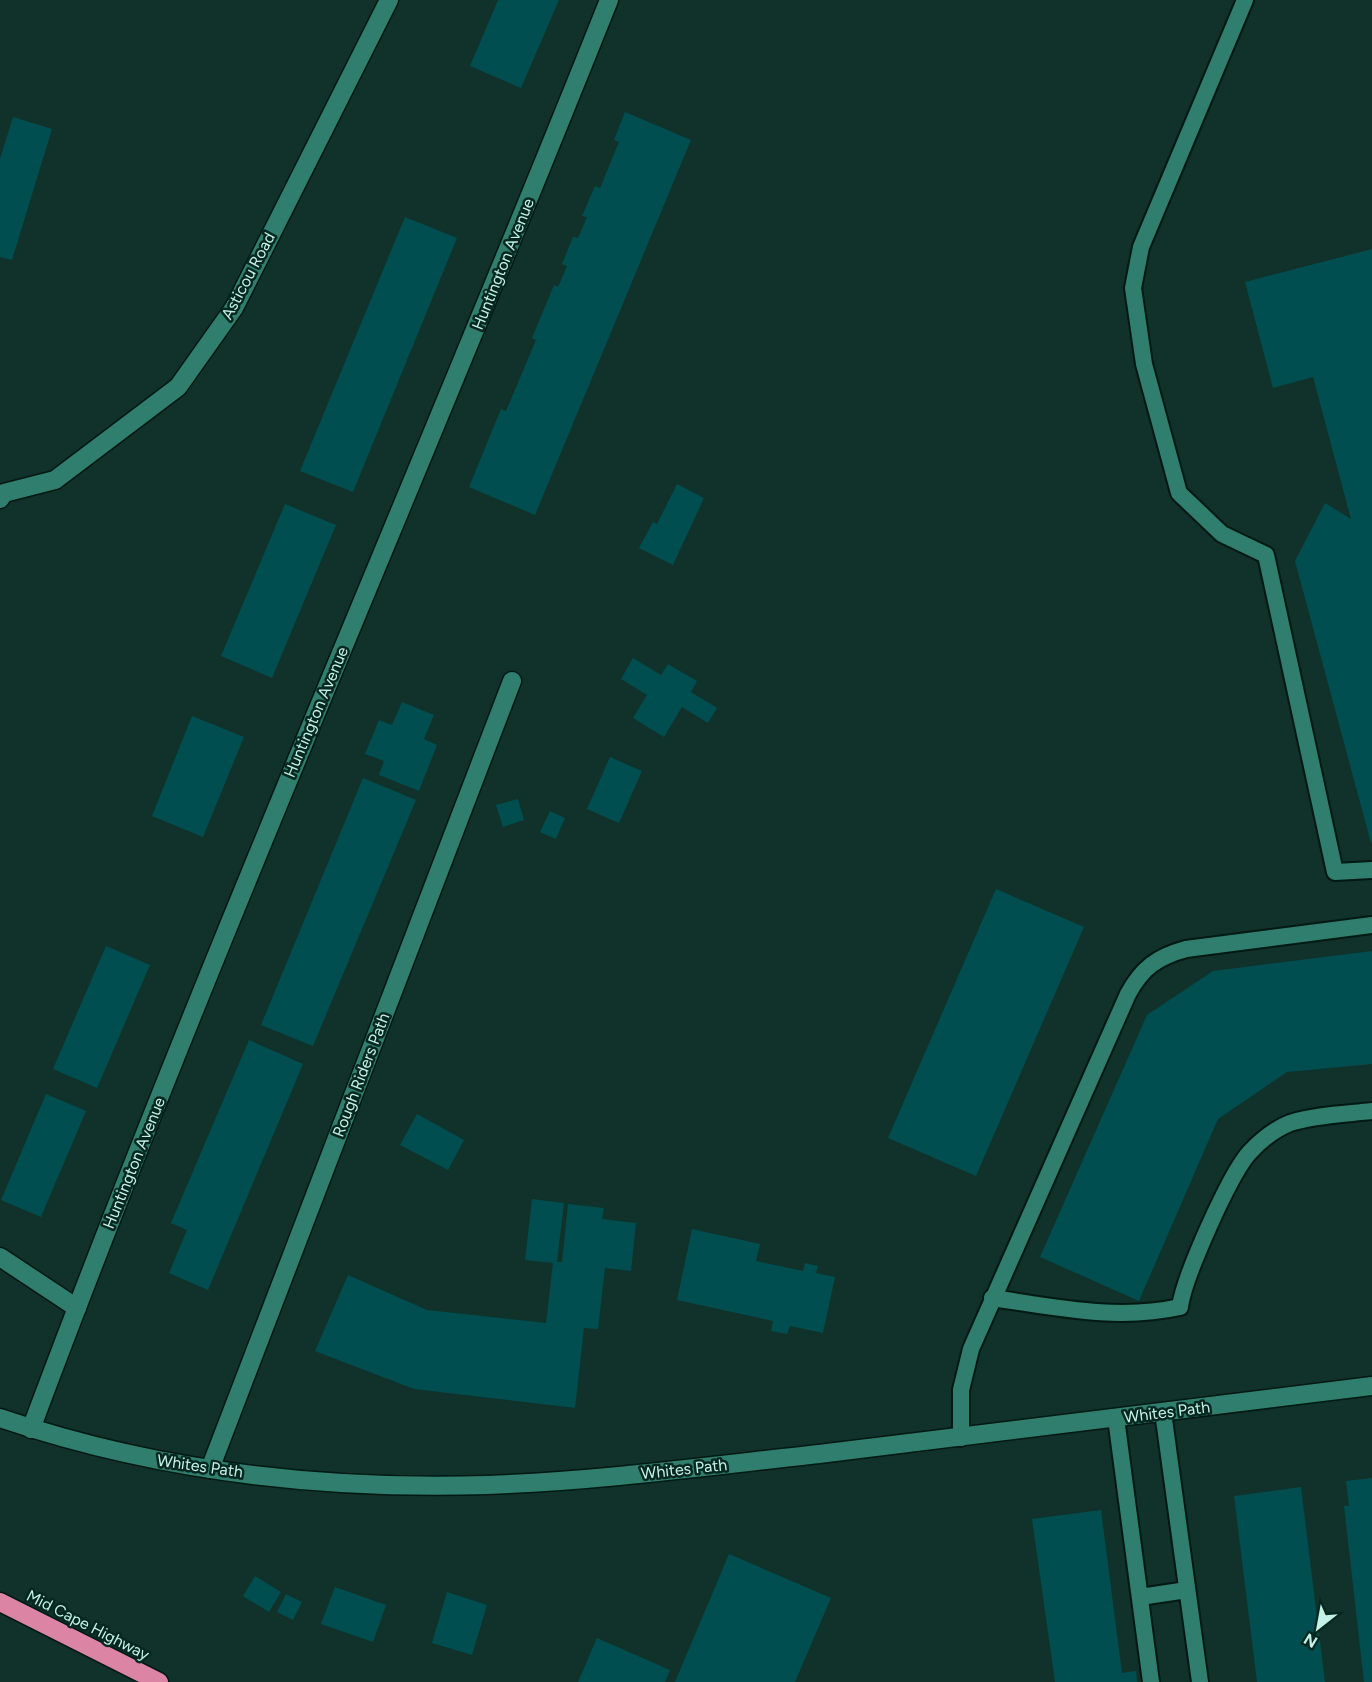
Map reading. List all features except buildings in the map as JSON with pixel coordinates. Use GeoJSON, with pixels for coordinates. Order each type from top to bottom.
{"type":"FeatureCollection","features":[{"type":"Feature","properties":{"kind":"highway","name":"Mid Cape Highway"},"geometry":{"type":"LineString","coordinates":[[0,1602],[159,1682]]}},
{"type":"Feature","properties":{"kind":"street","name":"Asticou Road"},"geometry":{"type":"LineString","coordinates":[[0,499],[4,493],[55,480],[118,435],[178,387],[234,308],[388,0]]}},
{"type":"Feature","properties":{"kind":"street","name":"Huntington Avenue"},"geometry":{"type":"LineString","coordinates":[[32,1429],[77,1308],[286,782],[505,262],[609,0]]}},
{"type":"Feature","properties":{"kind":"street","name":"Rough Riders Path"},"geometry":{"type":"LineString","coordinates":[[210,1469],[512,681]]}},
{"type":"Feature","properties":{"kind":"street"},"geometry":{"type":"LineString","coordinates":[[0,1257],[77,1308]]}},
{"type":"Feature","properties":{"kind":"street","name":"Whites Path"},"geometry":{"type":"LineString","coordinates":[[0,1418],[108,1450],[210,1469],[353,1484],[488,1485],[630,1475],[961,1438],[1372,1386]]}},
{"type":"Feature","properties":{"kind":"lane"},"geometry":{"type":"LineString","coordinates":[[1245,0],[1141,247],[1133,288],[1144,364],[1179,493],[1222,534],[1266,555],[1335,872],[1372,870]]}},
{"type":"Feature","properties":{"kind":"lane"},"geometry":{"type":"LineString","coordinates":[[961,1438],[959,1406],[964,1370],[992,1298],[1128,994],[1145,968],[1157,959],[1186,949],[1372,925]]}},
{"type":"Feature","properties":{"kind":"lane"},"geometry":{"type":"LineString","coordinates":[[992,1298],[1113,1314],[1137,1315],[1180,1308],[1182,1291],[1196,1258],[1240,1167],[1249,1154],[1274,1132],[1290,1123],[1372,1111]]}},
{"type":"Feature","properties":{"kind":"lane"},"geometry":{"type":"LineString","coordinates":[[1163,1412],[1200,1682]]}},
{"type":"Feature","properties":{"kind":"lane"},"geometry":{"type":"LineString","coordinates":[[1116,1418],[1151,1682]]}},
{"type":"Feature","properties":{"kind":"lane"},"geometry":{"type":"LineString","coordinates":[[1140,1597],[1186,1590]]}}]}
